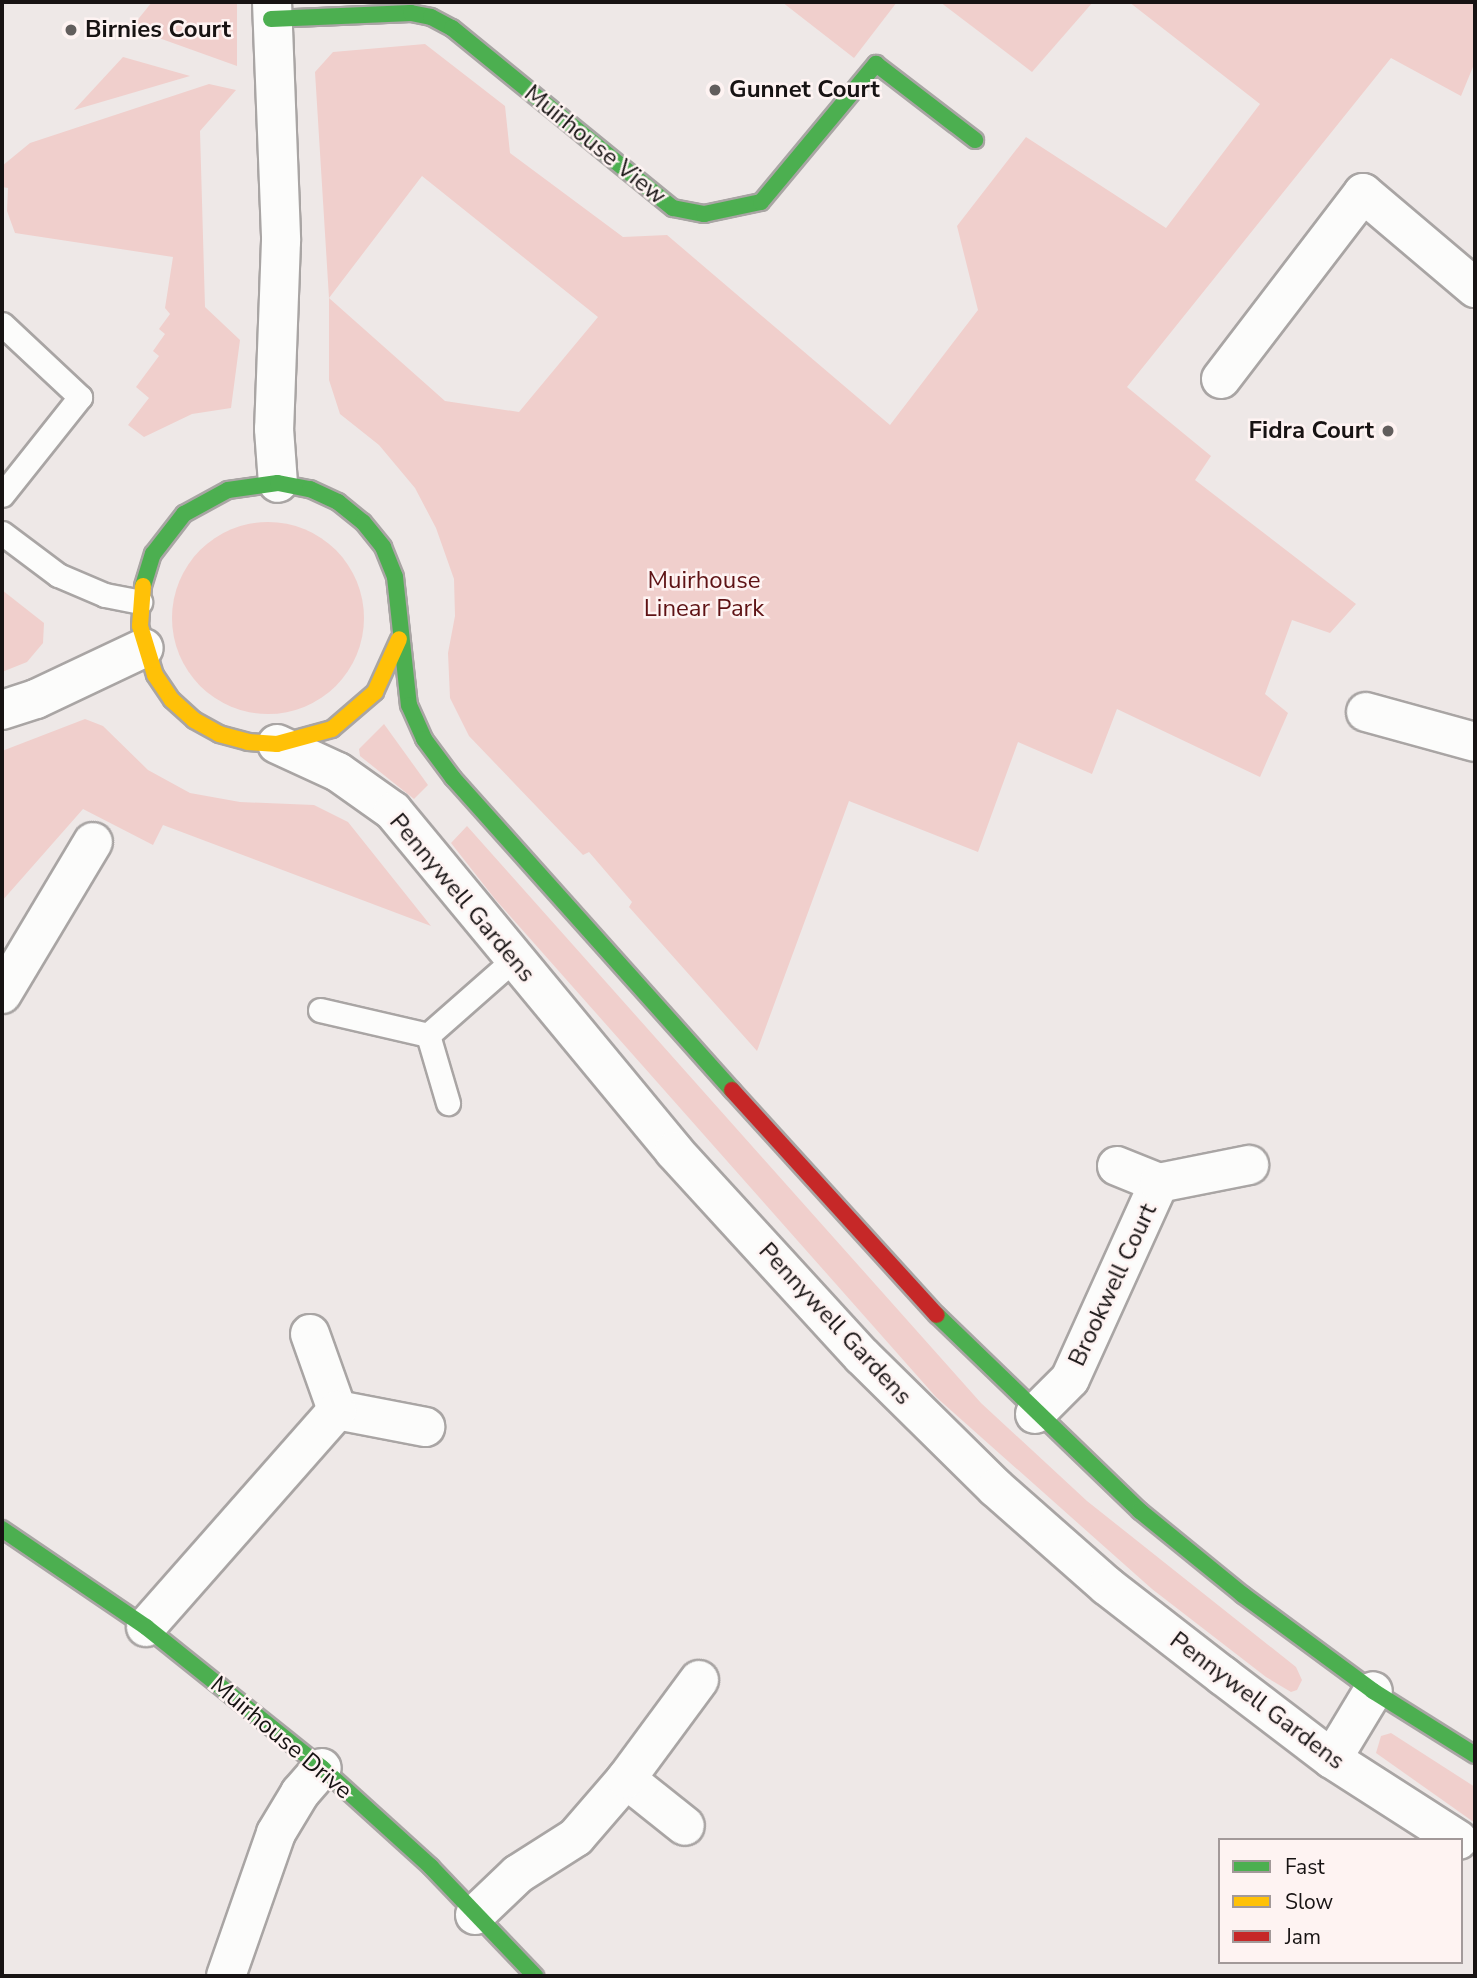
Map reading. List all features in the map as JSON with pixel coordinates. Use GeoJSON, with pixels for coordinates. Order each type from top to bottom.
{"type":"FeatureCollection","features":[{"type":"Feature","properties":{"kind":"street","name":"Muirhouse View"},"geometry":{"type":"LineString","coordinates":[[278,483],[274,429],[281,241],[272,10],[411,13],[431,17],[452,28],[673,208],[704,214],[761,202],[876,64],[975,140]]}},
{"type":"Feature","properties":{"kind":"street"},"geometry":{"type":"LineString","coordinates":[[1221,379],[1363,194],[1475,288]]}},
{"type":"Feature","properties":{"kind":"street","name":"Pennywell Gardens"},"geometry":{"type":"LineString","coordinates":[[1455,1838],[1332,1759],[1107,1587],[977,1469],[862,1356],[674,1151],[513,960],[393,811],[338,772],[277,744],[219,734],[194,720],[172,700],[144,648],[140,602],[153,554],[184,514],[228,489],[278,483],[310,489],[338,502],[370,530],[395,577],[401,607],[399,639],[409,705],[424,738],[453,778],[917,1296],[1034,1414],[1140,1511],[1243,1595],[1373,1691],[1475,1755]]}},
{"type":"Feature","properties":{"kind":"street","name":"Pennywell Gardens"},"geometry":{"type":"LineString","coordinates":[[277,744],[332,729],[356,712],[375,692],[399,639]]}},
{"type":"Feature","properties":{"kind":"street"},"geometry":{"type":"LineString","coordinates":[[2,710],[36,699],[144,648]]}},
{"type":"Feature","properties":{"kind":"street"},"geometry":{"type":"LineString","coordinates":[[1366,712],[1475,742]]}},
{"type":"Feature","properties":{"kind":"street"},"geometry":{"type":"LineString","coordinates":[[2,994],[93,842]]}},
{"type":"Feature","properties":{"kind":"street","name":"Brookwell Court"},"geometry":{"type":"LineString","coordinates":[[1117,1166],[1159,1183],[1249,1165]]}},
{"type":"Feature","properties":{"kind":"street","name":"Brookwell Court"},"geometry":{"type":"LineString","coordinates":[[1034,1414],[1070,1379],[1159,1183]]}},
{"type":"Feature","properties":{"kind":"street"},"geometry":{"type":"LineString","coordinates":[[310,1334],[337,1410]]}},
{"type":"Feature","properties":{"kind":"street"},"geometry":{"type":"LineString","coordinates":[[337,1410],[425,1427]]}},
{"type":"Feature","properties":{"kind":"street"},"geometry":{"type":"LineString","coordinates":[[146,1627],[337,1410]]}},
{"type":"Feature","properties":{"kind":"street","name":"Muirhouse Drive"},"geometry":{"type":"LineString","coordinates":[[2,1529],[146,1627],[321,1768],[431,1867],[536,1976]]}},
{"type":"Feature","properties":{"kind":"street"},"geometry":{"type":"LineString","coordinates":[[475,1914],[518,1874],[576,1837],[626,1779],[699,1680]]}},
{"type":"Feature","properties":{"kind":"street"},"geometry":{"type":"LineString","coordinates":[[1332,1759],[1373,1691]]}},
{"type":"Feature","properties":{"kind":"street"},"geometry":{"type":"LineString","coordinates":[[226,1976],[276,1833],[300,1793],[321,1768]]}},
{"type":"Feature","properties":{"kind":"street"},"geometry":{"type":"LineString","coordinates":[[626,1779],[685,1826]]}},
{"type":"Feature","properties":{"kind":"lane"},"geometry":{"type":"LineString","coordinates":[[2,324],[80,397],[2,495]]}},
{"type":"Feature","properties":{"kind":"lane"},"geometry":{"type":"LineString","coordinates":[[2,533],[58,575],[105,595],[140,602]]}},
{"type":"Feature","properties":{"kind":"lane"},"geometry":{"type":"LineString","coordinates":[[428,1035],[513,960]]}},
{"type":"Feature","properties":{"kind":"lane"},"geometry":{"type":"LineString","coordinates":[[320,1010],[428,1035]]}},
{"type":"Feature","properties":{"kind":"lane"},"geometry":{"type":"LineString","coordinates":[[428,1035],[448,1104]]}},
{"type":"Feature","properties":{"kind":"green space"},"geometry":{"type":"Polygon","coordinates":[[[152,2],[237,2],[237,66],[131,28],[152,2]]]}},
{"type":"Feature","properties":{"kind":"green space"},"geometry":{"type":"Polygon","coordinates":[[[782,2],[897,2],[854,58],[782,2]]]}},
{"type":"Feature","properties":{"kind":"green space"},"geometry":{"type":"Polygon","coordinates":[[[940,2],[1093,2],[1032,72],[940,2]]]}},
{"type":"Feature","properties":{"kind":"green space","name":"Muirhouse Linear Park"},"geometry":{"type":"Polygon","coordinates":[[[1129,2],[1475,2],[1475,62],[1461,96],[1391,58],[1127,387],[1211,456],[1195,480],[1356,604],[1330,633],[1292,620],[1265,694],[1288,713],[1260,777],[1117,709],[1092,774],[1018,742],[978,852],[849,801],[757,1051],[629,907],[632,902],[589,852],[583,855],[469,736],[450,698],[448,653],[455,616],[454,579],[436,528],[415,488],[379,445],[340,414],[329,380],[329,298],[315,72],[333,52],[425,44],[505,106],[510,153],[623,237],[667,235],[890,425],[978,310],[957,226],[1026,137],[1166,228],[1260,104],[1129,2]],[[422,176],[329,298],[445,401],[519,412],[598,317],[422,176]]]}},
{"type":"Feature","properties":{"kind":"green space"},"geometry":{"type":"Polygon","coordinates":[[[123,57],[190,76],[74,110],[123,57]]]}},
{"type":"Feature","properties":{"kind":"green space"},"geometry":{"type":"Polygon","coordinates":[[[209,84],[236,90],[200,131],[205,307],[240,340],[231,408],[192,414],[144,437],[128,425],[149,398],[136,387],[159,356],[153,351],[165,334],[159,329],[170,314],[165,308],[173,257],[15,233],[7,211],[8,188],[2,187],[2,166],[30,143],[209,84]]]}},
{"type":"Feature","properties":{"kind":"green space"},"geometry":{"type":"Polygon","coordinates":[[[268,522],[305,529],[336,550],[357,581],[364,618],[357,655],[336,686],[305,707],[268,714],[231,707],[200,686],[179,655],[172,618],[179,581],[200,550],[231,529],[268,522]]]}},
{"type":"Feature","properties":{"kind":"green space"},"geometry":{"type":"Polygon","coordinates":[[[2,590],[44,623],[43,643],[27,662],[2,672],[2,590]]]}},
{"type":"Feature","properties":{"kind":"green space"},"geometry":{"type":"Polygon","coordinates":[[[85,719],[103,726],[148,770],[190,793],[240,802],[314,805],[348,822],[431,926],[163,825],[153,845],[83,809],[2,901],[2,751],[85,719]]]}},
{"type":"Feature","properties":{"kind":"green space"},"geometry":{"type":"Polygon","coordinates":[[[384,724],[428,785],[414,799],[360,756],[359,749],[384,724]]]}},
{"type":"Feature","properties":{"kind":"green space"},"geometry":{"type":"Polygon","coordinates":[[[467,826],[981,1403],[1087,1501],[1296,1667],[1302,1680],[1297,1690],[1291,1692],[1266,1677],[1152,1589],[936,1397],[495,899],[451,843],[467,826]]]}},
{"type":"Feature","properties":{"kind":"green space"},"geometry":{"type":"Polygon","coordinates":[[[1391,1733],[1475,1787],[1475,1823],[1376,1753],[1381,1736],[1391,1733]]]}},
{"type":"Feature","properties":{"kind":"traffic: fast"},"geometry":{"type":"LineString","coordinates":[[271,19],[411,13],[431,17],[452,28],[673,208],[704,214],[761,202],[876,64],[975,140]]}},
{"type":"Feature","properties":{"kind":"traffic: fast"},"geometry":{"type":"LineString","coordinates":[[143,586],[153,554],[184,514],[228,490],[278,483],[310,489],[338,502],[363,522],[383,547],[395,577],[409,705],[424,739],[453,778],[732,1090]]}},
{"type":"Feature","properties":{"kind":"traffic: fast"},"geometry":{"type":"LineString","coordinates":[[937,1315],[1140,1511],[1243,1595],[1373,1691],[1475,1755]]}},
{"type":"Feature","properties":{"kind":"traffic: fast"},"geometry":{"type":"LineString","coordinates":[[2,1529],[146,1627],[322,1768],[431,1867],[535,1976]]}},
{"type":"Feature","properties":{"kind":"traffic: slow"},"geometry":{"type":"LineString","coordinates":[[143,586],[140,626],[155,675],[172,700],[194,720],[219,734],[248,742],[277,744],[332,729],[375,692],[399,639]]}},
{"type":"Feature","properties":{"kind":"traffic: jam"},"geometry":{"type":"LineString","coordinates":[[732,1090],[937,1315]]}},
{"type":"Feature","properties":{"kind":"place","name":"Birnies Court"},"geometry":{"type":"Point","coordinates":[71,30]}},
{"type":"Feature","properties":{"kind":"place","name":"Gunnet Court"},"geometry":{"type":"Point","coordinates":[715,90]}},
{"type":"Feature","properties":{"kind":"place","name":"Fidra Court"},"geometry":{"type":"Point","coordinates":[1388,431]}}]}
